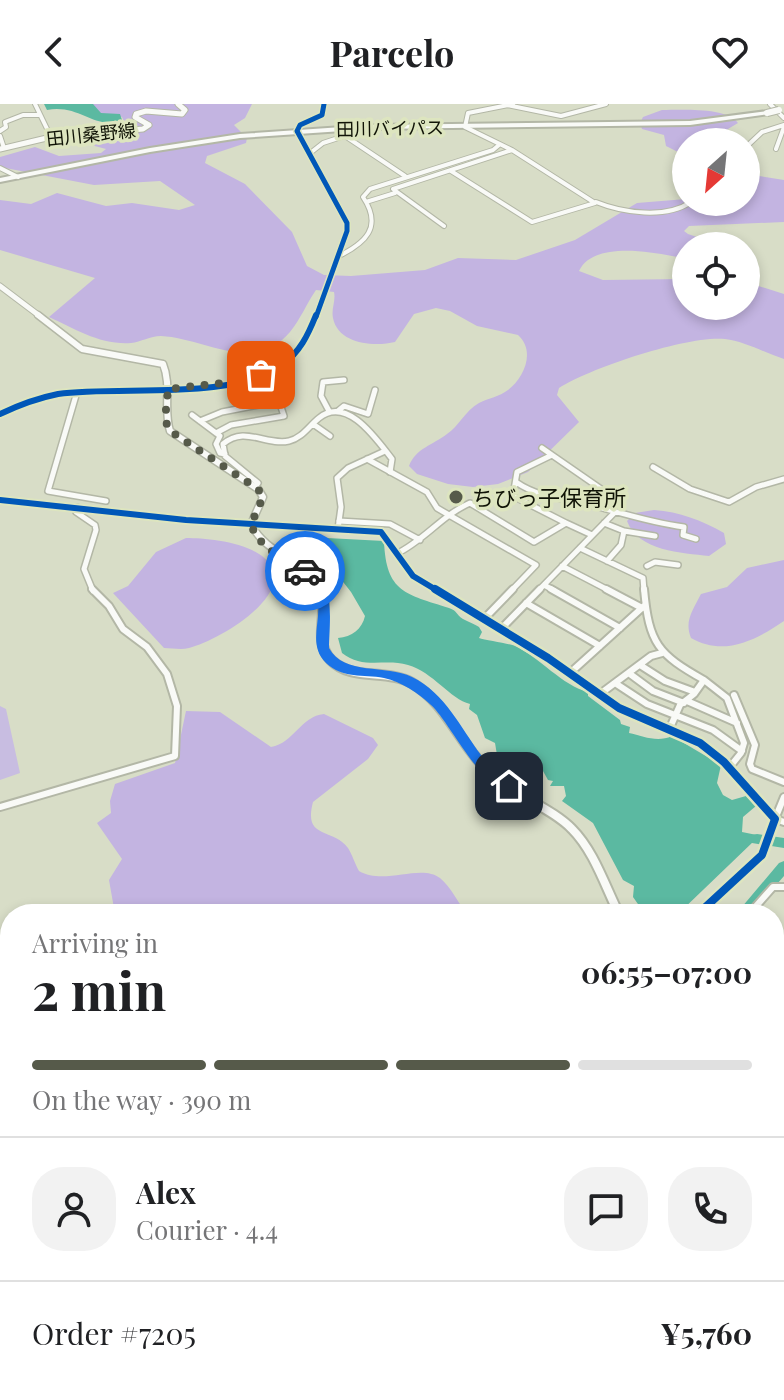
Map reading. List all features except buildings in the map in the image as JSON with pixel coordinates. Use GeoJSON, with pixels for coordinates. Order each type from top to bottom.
{"type":"FeatureCollection","features":[{"type":"Feature","properties":{"kind":"highway","name":"田川バイパス"},"geometry":{"type":"LineString","coordinates":[[0,180],[187,143],[297,131],[372,127],[690,123],[767,113],[783,114]]}},
{"type":"Feature","properties":{"kind":"main road","name":"田川桑野線"},"geometry":{"type":"LineString","coordinates":[[2,149],[51,137],[143,129],[149,125],[135,117],[136,114],[146,111],[173,115],[185,112],[178,104]]}},
{"type":"Feature","properties":{"kind":"main road"},"geometry":{"type":"LineString","coordinates":[[0,286],[82,349],[163,364],[168,389],[165,420],[170,431],[255,487],[263,497],[251,524],[263,546],[319,582],[324,594],[323,648],[328,658],[343,669],[384,673],[408,681],[436,702],[478,761],[571,827],[581,838],[614,904]]}},
{"type":"Feature","properties":{"kind":"street"},"geometry":{"type":"LineString","coordinates":[[35,104],[51,137]]}},
{"type":"Feature","properties":{"kind":"street"},"geometry":{"type":"LineString","coordinates":[[513,104],[468,113],[465,127],[512,150],[609,208],[672,212]]}},
{"type":"Feature","properties":{"kind":"street"},"geometry":{"type":"LineString","coordinates":[[569,104],[580,111]]}},
{"type":"Feature","properties":{"kind":"street"},"geometry":{"type":"LineString","coordinates":[[507,105],[556,116],[606,104]]}},
{"type":"Feature","properties":{"kind":"street"},"geometry":{"type":"LineString","coordinates":[[770,104],[783,114]]}},
{"type":"Feature","properties":{"kind":"street"},"geometry":{"type":"LineString","coordinates":[[0,414],[46,396],[241,381],[278,368],[290,360],[307,334],[347,223],[297,131],[300,125],[322,115],[324,105],[332,105]]}},
{"type":"Feature","properties":{"kind":"street"},"geometry":{"type":"LineString","coordinates":[[2,149],[0,133],[6,127],[5,122],[20,116],[39,115]]}},
{"type":"Feature","properties":{"kind":"street"},"geometry":{"type":"LineString","coordinates":[[760,134],[784,126],[776,149]]}},
{"type":"Feature","properties":{"kind":"street"},"geometry":{"type":"LineString","coordinates":[[309,154],[323,143],[372,127]]}},
{"type":"Feature","properties":{"kind":"street"},"geometry":{"type":"LineString","coordinates":[[772,134],[773,128]]}},
{"type":"Feature","properties":{"kind":"street"},"geometry":{"type":"LineString","coordinates":[[345,136],[405,176]]}},
{"type":"Feature","properties":{"kind":"street"},"geometry":{"type":"LineString","coordinates":[[337,257],[354,248],[372,225],[373,215],[363,197],[370,189],[493,150],[499,145]]}},
{"type":"Feature","properties":{"kind":"street"},"geometry":{"type":"LineString","coordinates":[[444,226],[393,189],[512,150]]}},
{"type":"Feature","properties":{"kind":"street"},"geometry":{"type":"LineString","coordinates":[[0,168],[18,177]]}},
{"type":"Feature","properties":{"kind":"street"},"geometry":{"type":"LineString","coordinates":[[451,171],[532,222],[596,202]]}},
{"type":"Feature","properties":{"kind":"street"},"geometry":{"type":"LineString","coordinates":[[366,202],[395,193]]}},
{"type":"Feature","properties":{"kind":"street"},"geometry":{"type":"LineString","coordinates":[[328,412],[321,396],[323,382],[344,380]]}},
{"type":"Feature","properties":{"kind":"street"},"geometry":{"type":"LineString","coordinates":[[338,411],[344,406],[368,414],[375,390]]}},
{"type":"Feature","properties":{"kind":"street"},"geometry":{"type":"LineString","coordinates":[[77,392],[48,491],[106,501]]}},
{"type":"Feature","properties":{"kind":"street"},"geometry":{"type":"LineString","coordinates":[[200,421],[222,412],[289,399]]}},
{"type":"Feature","properties":{"kind":"street"},"geometry":{"type":"LineString","coordinates":[[216,433],[231,425],[284,416],[279,401]]}},
{"type":"Feature","properties":{"kind":"street"},"geometry":{"type":"LineString","coordinates":[[311,414],[338,411],[347,414],[392,459],[390,472]]}},
{"type":"Feature","properties":{"kind":"street"},"geometry":{"type":"LineString","coordinates":[[225,454],[223,444],[233,435],[287,441],[303,434],[328,412]]}},
{"type":"Feature","properties":{"kind":"street"},"geometry":{"type":"LineString","coordinates":[[192,415],[220,436],[216,444],[220,453],[258,483],[255,487]]}},
{"type":"Feature","properties":{"kind":"street"},"geometry":{"type":"LineString","coordinates":[[313,424],[330,436]]}},
{"type":"Feature","properties":{"kind":"street"},"geometry":{"type":"LineString","coordinates":[[542,448],[604,491]]}},
{"type":"Feature","properties":{"kind":"street"},"geometry":{"type":"LineString","coordinates":[[338,525],[341,507],[337,478],[343,471],[385,451]]}},
{"type":"Feature","properties":{"kind":"street"},"geometry":{"type":"LineString","coordinates":[[552,455],[517,472],[513,496],[532,510],[553,515],[592,535]]}},
{"type":"Feature","properties":{"kind":"street"},"geometry":{"type":"LineString","coordinates":[[367,459],[427,492],[437,508],[536,565],[484,619]]}},
{"type":"Feature","properties":{"kind":"street"},"geometry":{"type":"LineString","coordinates":[[653,467],[690,489],[729,502],[756,487],[784,479]]}},
{"type":"Feature","properties":{"kind":"street"},"geometry":{"type":"LineString","coordinates":[[516,482],[534,495],[552,496],[641,521],[684,527],[683,535],[696,539]]}},
{"type":"Feature","properties":{"kind":"street"},"geometry":{"type":"LineString","coordinates":[[0,500],[251,524],[390,524],[420,540]]}},
{"type":"Feature","properties":{"kind":"street"},"geometry":{"type":"LineString","coordinates":[[396,554],[420,540],[457,507],[470,503],[534,542],[566,523]]}},
{"type":"Feature","properties":{"kind":"street"},"geometry":{"type":"LineString","coordinates":[[0,807],[175,756],[177,717],[173,687],[147,647],[123,629],[109,606],[92,590],[84,569],[96,530],[95,525],[76,512],[77,507]]}},
{"type":"Feature","properties":{"kind":"street"},"geometry":{"type":"LineString","coordinates":[[501,629],[615,512]]}},
{"type":"Feature","properties":{"kind":"street"},"geometry":{"type":"LineString","coordinates":[[604,523],[645,537],[655,536]]}},
{"type":"Feature","properties":{"kind":"street"},"geometry":{"type":"LineString","coordinates":[[338,525],[381,532],[413,576],[570,673],[634,717],[700,743],[729,768],[775,819],[784,822]]}},
{"type":"Feature","properties":{"kind":"street"},"geometry":{"type":"LineString","coordinates":[[607,561],[621,545],[624,531]]}},
{"type":"Feature","properties":{"kind":"street"},"geometry":{"type":"LineString","coordinates":[[580,548],[643,578]]}},
{"type":"Feature","properties":{"kind":"street"},"geometry":{"type":"LineString","coordinates":[[678,565],[645,564],[643,607],[662,653],[727,698],[744,743],[742,751],[729,768]]}},
{"type":"Feature","properties":{"kind":"street"},"geometry":{"type":"LineString","coordinates":[[562,566],[643,607]]}},
{"type":"Feature","properties":{"kind":"street"},"geometry":{"type":"LineString","coordinates":[[544,585],[620,628]]}},
{"type":"Feature","properties":{"kind":"street"},"geometry":{"type":"LineString","coordinates":[[526,603],[600,646]]}},
{"type":"Feature","properties":{"kind":"street"},"geometry":{"type":"LineString","coordinates":[[570,673],[643,607]]}},
{"type":"Feature","properties":{"kind":"street"},"geometry":{"type":"LineString","coordinates":[[600,694],[662,653]]}},
{"type":"Feature","properties":{"kind":"street"},"geometry":{"type":"LineString","coordinates":[[640,665],[665,681],[695,692]]}},
{"type":"Feature","properties":{"kind":"street"},"geometry":{"type":"LineString","coordinates":[[630,674],[653,691],[737,723]]}},
{"type":"Feature","properties":{"kind":"street"},"geometry":{"type":"LineString","coordinates":[[669,730],[676,714],[704,680]]}},
{"type":"Feature","properties":{"kind":"street"},"geometry":{"type":"LineString","coordinates":[[615,683],[642,701],[713,730],[742,751]]}},
{"type":"Feature","properties":{"kind":"street"},"geometry":{"type":"LineString","coordinates":[[734,695],[755,745],[750,764],[752,769],[784,782]]}},
{"type":"Feature","properties":{"kind":"street"},"geometry":{"type":"LineString","coordinates":[[709,904],[762,855],[784,797]]}},
{"type":"Feature","properties":{"kind":"street"},"geometry":{"type":"LineString","coordinates":[[758,904],[773,887],[784,887]]}},
{"type":"Feature","properties":{"kind":"shaded area"},"geometry":{"type":"Polygon","coordinates":[[[87,104],[252,104],[245,118],[234,125],[247,138],[246,143],[207,156],[205,163],[245,184],[292,232],[307,266],[324,275],[425,270],[458,258],[516,260],[575,240],[637,203],[672,200],[672,216],[760,216],[760,176],[784,180],[784,222],[689,226],[685,232],[672,232],[672,256],[612,252],[587,261],[579,271],[603,280],[672,279],[672,320],[760,320],[760,286],[784,294],[784,359],[725,339],[688,342],[640,354],[593,371],[559,388],[557,395],[579,422],[528,472],[498,484],[473,487],[448,484],[417,474],[409,466],[416,455],[451,431],[474,406],[505,392],[519,379],[527,356],[518,335],[477,326],[450,311],[436,308],[414,314],[395,342],[358,342],[336,327],[334,292],[316,290],[294,327],[276,345],[245,353],[161,336],[131,343],[109,341],[49,317],[95,278],[0,250],[0,200],[31,204],[57,193],[106,206],[132,203],[179,210],[195,205],[160,181],[94,185],[0,167],[0,157],[35,147],[59,156],[101,153],[106,149],[76,141],[128,130],[122,117],[93,113],[87,104]]]}},
{"type":"Feature","properties":{"kind":"shaded area"},"geometry":{"type":"Polygon","coordinates":[[[662,110],[691,110],[724,114],[738,123],[730,128],[672,128],[672,149],[666,146],[664,135],[642,129],[640,123],[643,117],[662,110]]]}},
{"type":"Feature","properties":{"kind":"shaded area"},"geometry":{"type":"Polygon","coordinates":[[[654,510],[707,524],[724,533],[726,544],[709,556],[674,552],[651,544],[641,539],[627,521],[635,513],[654,510]]]}},
{"type":"Feature","properties":{"kind":"shaded area"},"geometry":{"type":"Polygon","coordinates":[[[186,538],[225,542],[254,551],[265,558],[272,568],[274,580],[263,602],[240,623],[200,645],[164,648],[113,593],[128,586],[156,552],[186,538]]]}},
{"type":"Feature","properties":{"kind":"shaded area"},"geometry":{"type":"Polygon","coordinates":[[[784,560],[784,621],[739,644],[716,646],[691,638],[689,621],[701,594],[727,587],[747,568],[784,560]]]}},
{"type":"Feature","properties":{"kind":"shaded area"},"geometry":{"type":"Polygon","coordinates":[[[0,706],[6,709],[20,773],[0,780],[0,706]]]}},
{"type":"Feature","properties":{"kind":"shaded area"},"geometry":{"type":"Polygon","coordinates":[[[186,711],[220,712],[271,747],[286,740],[309,719],[324,714],[373,738],[378,745],[368,759],[313,802],[311,814],[315,828],[348,848],[359,871],[380,876],[432,874],[447,885],[459,904],[113,904],[109,880],[122,859],[97,823],[111,813],[110,801],[115,784],[175,763],[186,711]]]}},
{"type":"Feature","properties":{"kind":"water"},"geometry":{"type":"Polygon","coordinates":[[[44,104],[93,104],[101,113],[120,114],[122,120],[103,122],[69,111],[47,110],[44,104]]]}},
{"type":"Feature","properties":{"kind":"water"},"geometry":{"type":"Polygon","coordinates":[[[289,536],[384,541],[389,571],[401,589],[454,610],[479,627],[482,632],[479,638],[513,645],[524,651],[569,684],[588,692],[588,696],[620,720],[621,724],[630,727],[629,733],[655,739],[672,736],[721,765],[717,783],[723,795],[732,800],[746,796],[756,806],[743,817],[742,832],[767,837],[765,842],[754,841],[688,904],[638,904],[633,897],[634,886],[623,880],[593,823],[562,801],[566,796],[564,786],[550,786],[553,781],[548,780],[543,771],[524,773],[497,755],[495,743],[485,738],[477,715],[469,709],[470,704],[455,697],[417,668],[399,663],[358,661],[342,653],[338,638],[356,632],[365,616],[329,564],[289,536]]]}},
{"type":"Feature","properties":{"kind":"waterway"},"geometry":{"type":"LineString","coordinates":[[757,839],[784,843]]}},
{"type":"Feature","properties":{"kind":"waterway"},"geometry":{"type":"LineString","coordinates":[[752,904],[784,867]]}},
{"type":"Feature","properties":{"kind":"cycle path"},"geometry":{"type":"LineString","coordinates":[[0,414],[34,400],[61,394],[225,384],[255,377],[281,366],[299,350],[318,310],[347,231],[347,223],[297,131],[300,125],[322,115],[324,104]]}},
{"type":"Feature","properties":{"kind":"cycle path"},"geometry":{"type":"LineString","coordinates":[[0,500],[186,520],[381,532],[413,576],[548,658],[619,708],[700,743],[724,762],[775,819],[762,855],[709,904]]}},
{"type":"Feature","properties":{"kind":"way so far"},"geometry":{"type":"LineString","coordinates":[[261,375],[241,381],[168,389],[165,420],[170,431],[258,489],[263,497],[251,524],[255,535],[263,546],[305,571]]}},
{"type":"Feature","properties":{"kind":"place","name":"ちびっ子保育所"},"geometry":{"type":"Point","coordinates":[456,497]}},
{"type":"Feature","properties":{"kind":"route"},"geometry":{"type":"LineString","coordinates":[[305,571],[319,582],[324,594],[323,648],[328,658],[355,673],[384,673],[408,681],[436,702],[478,761],[509,786]]}}]}
